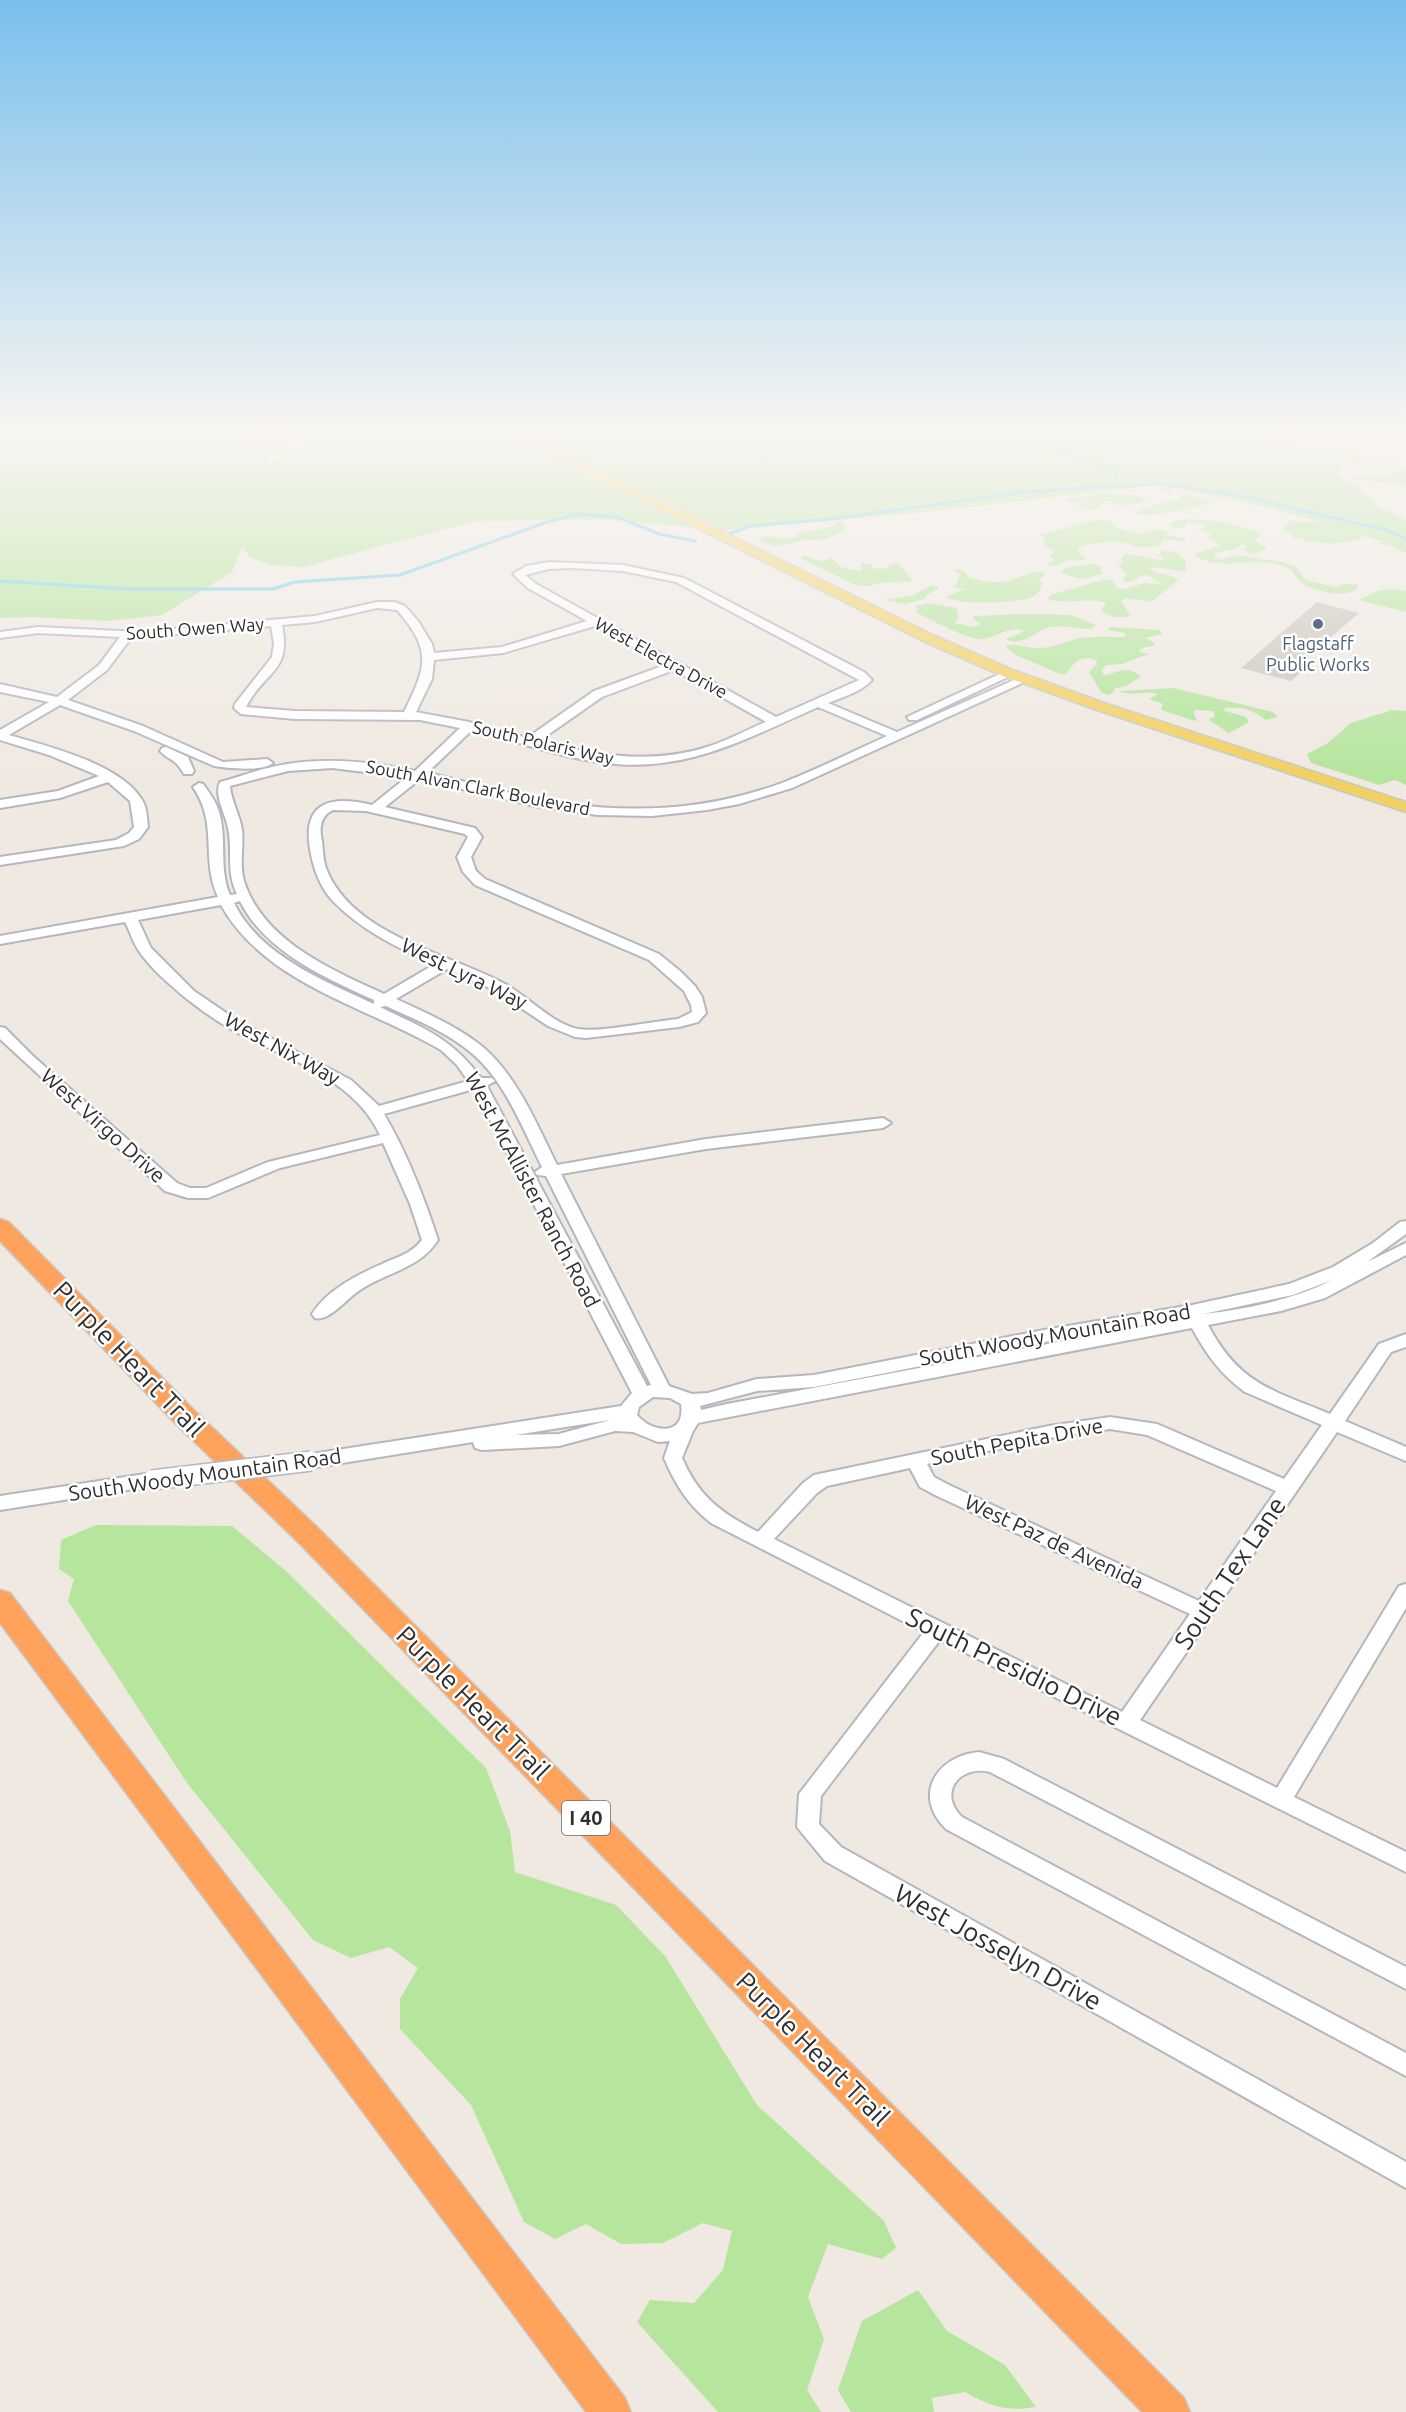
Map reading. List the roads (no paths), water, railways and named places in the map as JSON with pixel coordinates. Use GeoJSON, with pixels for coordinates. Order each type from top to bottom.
{"type":"FeatureCollection","features":[{"type":"Feature","properties":{"kind":"highway","name":"Purple Heart Trail"},"geometry":{"type":"LineString","coordinates":[[0,1227],[184,1417],[317,1544],[1170,2412]]}},
{"type":"Feature","properties":{"kind":"highway"},"geometry":{"type":"LineString","coordinates":[[0,1601],[611,2412]]}},
{"type":"Feature","properties":{"kind":"main road"},"geometry":{"type":"LineString","coordinates":[[743,547],[910,629],[1008,673],[1406,807]]}},
{"type":"Feature","properties":{"kind":"street","name":"West Electra Drive"},"geometry":{"type":"LineString","coordinates":[[775,722],[532,586],[518,573],[531,567],[569,564],[668,576],[860,674],[866,680]]}},
{"type":"Feature","properties":{"kind":"street","name":"South Owen Way"},"geometry":{"type":"LineString","coordinates":[[0,635],[38,630],[127,635],[276,623],[326,617],[389,604],[401,608],[414,623],[423,638],[429,657]]}},
{"type":"Feature","properties":{"kind":"street"},"geometry":{"type":"LineString","coordinates":[[409,715],[426,679],[429,657],[503,650],[597,622]]}},
{"type":"Feature","properties":{"kind":"street","name":"South Polaris Way"},"geometry":{"type":"LineString","coordinates":[[276,623],[280,643],[278,657],[242,702],[240,708],[252,713],[283,715],[409,715],[482,729],[595,758],[665,760],[711,750],[860,685],[866,680]]}},
{"type":"Feature","properties":{"kind":"street"},"geometry":{"type":"LineString","coordinates":[[0,735],[53,704],[100,669],[119,649],[127,635]]}},
{"type":"Feature","properties":{"kind":"street"},"geometry":{"type":"LineString","coordinates":[[529,742],[598,694],[674,666]]}},
{"type":"Feature","properties":{"kind":"street","name":"South Alvan Clark Boulevard"},"geometry":{"type":"LineString","coordinates":[[199,787],[227,783],[270,771],[311,765],[354,765],[427,772],[570,799],[609,804],[659,804],[720,797],[757,788],[1008,673]]}},
{"type":"Feature","properties":{"kind":"street","name":"South Alvan Clark Boulevard"},"geometry":{"type":"LineString","coordinates":[[222,764],[248,766],[326,757],[369,759],[568,808],[619,813],[673,812],[759,796],[1025,679]]}},
{"type":"Feature","properties":{"kind":"street"},"geometry":{"type":"LineString","coordinates":[[0,688],[124,723],[222,764]]}},
{"type":"Feature","properties":{"kind":"street"},"geometry":{"type":"LineString","coordinates":[[0,697],[53,704],[184,760],[188,771],[201,765],[222,764]]}},
{"type":"Feature","properties":{"kind":"street"},"geometry":{"type":"LineString","coordinates":[[822,701],[897,736]]}},
{"type":"Feature","properties":{"kind":"street"},"geometry":{"type":"LineString","coordinates":[[427,772],[469,726]]}},
{"type":"Feature","properties":{"kind":"street"},"geometry":{"type":"LineString","coordinates":[[381,811],[482,729]]}},
{"type":"Feature","properties":{"kind":"street"},"geometry":{"type":"LineString","coordinates":[[0,735],[41,748],[119,783],[136,800],[141,827],[134,836],[119,843],[0,861]]}},
{"type":"Feature","properties":{"kind":"street","name":"West McAllister Ranch Road"},"geometry":{"type":"LineString","coordinates":[[222,764],[236,770],[235,778],[227,783],[236,835],[234,864],[243,897],[274,934],[309,961],[450,1031],[489,1060],[502,1077],[552,1171],[663,1390]]}},
{"type":"Feature","properties":{"kind":"street","name":"West McAllister Ranch Road"},"geometry":{"type":"LineString","coordinates":[[188,771],[184,779],[191,785],[199,787],[213,808],[217,874],[226,900],[239,922],[253,938],[285,965],[325,988],[372,1008],[446,1047],[462,1062],[478,1084],[642,1395]]}},
{"type":"Feature","properties":{"kind":"street"},"geometry":{"type":"LineString","coordinates":[[0,804],[60,794],[109,777]]}},
{"type":"Feature","properties":{"kind":"street","name":"West Lyra Way"},"geometry":{"type":"LineString","coordinates":[[347,806],[381,811],[460,827],[474,834],[475,837],[464,857],[470,872],[480,882],[622,942],[665,964],[687,986],[698,1004],[699,1013],[696,1017],[679,1023],[586,1034],[573,1033],[562,1029],[499,987],[380,932],[346,908],[334,896],[319,869],[314,847],[315,818],[326,808],[347,806]]}},
{"type":"Feature","properties":{"kind":"street"},"geometry":{"type":"LineString","coordinates":[[0,940],[243,897]]}},
{"type":"Feature","properties":{"kind":"street","name":"West Nix Way"},"geometry":{"type":"LineString","coordinates":[[130,917],[145,950],[189,994],[233,1024],[339,1079],[359,1094],[375,1112],[389,1137],[418,1204],[430,1240],[416,1256],[354,1284],[331,1302],[321,1314]]}},
{"type":"Feature","properties":{"kind":"street"},"geometry":{"type":"LineString","coordinates":[[372,1008],[446,963]]}},
{"type":"Feature","properties":{"kind":"street","name":"West Virgo Drive"},"geometry":{"type":"LineString","coordinates":[[0,1031],[165,1182],[180,1191],[208,1193],[287,1161],[389,1137]]}},
{"type":"Feature","properties":{"kind":"street"},"geometry":{"type":"LineString","coordinates":[[375,1112],[502,1077]]}},
{"type":"Feature","properties":{"kind":"street"},"geometry":{"type":"LineString","coordinates":[[527,1175],[706,1144],[883,1123]]}},
{"type":"Feature","properties":{"kind":"street","name":"South Woody Mountain Road"},"geometry":{"type":"LineString","coordinates":[[1195,1317],[1293,1289],[1330,1275],[1379,1248],[1406,1226]]}},
{"type":"Feature","properties":{"kind":"street","name":"South Woody Mountain Road"},"geometry":{"type":"LineString","coordinates":[[689,1416],[1195,1317],[1281,1305],[1319,1293],[1361,1274],[1406,1248]]}},
{"type":"Feature","properties":{"kind":"street"},"geometry":{"type":"LineString","coordinates":[[1195,1317],[1221,1364],[1251,1388],[1406,1454]]}},
{"type":"Feature","properties":{"kind":"street","name":"South Tex Lane"},"geometry":{"type":"LineString","coordinates":[[1127,1722],[1385,1348],[1406,1340]]}},
{"type":"Feature","properties":{"kind":"street"},"geometry":{"type":"LineString","coordinates":[[663,1390],[673,1392],[689,1416],[673,1458],[634,1423],[634,1400],[642,1395],[663,1390]]}},
{"type":"Feature","properties":{"kind":"street"},"geometry":{"type":"LineString","coordinates":[[634,1423],[664,1436],[689,1416]]}},
{"type":"Feature","properties":{"kind":"street","name":"South Woody Mountain Road"},"geometry":{"type":"LineString","coordinates":[[0,1503],[152,1480],[410,1448],[434,1449],[492,1442],[559,1440],[615,1425],[634,1423]]}},
{"type":"Feature","properties":{"kind":"street","name":"South Pepita Drive"},"geometry":{"type":"LineString","coordinates":[[761,1541],[810,1488],[822,1480],[1049,1432],[1110,1423],[1150,1430],[1287,1488]]}},
{"type":"Feature","properties":{"kind":"street","name":"South Presidio Drive"},"geometry":{"type":"LineString","coordinates":[[673,1458],[682,1481],[695,1500],[710,1514],[728,1525],[1406,1863]]}},
{"type":"Feature","properties":{"kind":"street","name":"West Paz de Avenida"},"geometry":{"type":"LineString","coordinates":[[916,1461],[927,1482],[942,1490],[1204,1612]]}},
{"type":"Feature","properties":{"kind":"street"},"geometry":{"type":"LineString","coordinates":[[1281,1800],[1406,1591]]}},
{"type":"Feature","properties":{"kind":"street","name":"West Josselyn Drive"},"geometry":{"type":"LineString","coordinates":[[937,1629],[810,1794],[808,1827],[833,1854],[1406,2176]]}},
{"type":"Feature","properties":{"kind":"street"},"geometry":{"type":"LineString","coordinates":[[1406,1979],[996,1765],[980,1761],[966,1763],[947,1774],[940,1791],[942,1809],[954,1823],[1406,2065]]}},
{"type":"Feature","properties":{"kind":"waterway"},"geometry":{"type":"LineString","coordinates":[[0,581],[127,589],[272,589],[295,582],[400,575],[479,547]]}},
{"type":"Feature","properties":{"kind":"place","name":"Flagstaff Public Works"},"geometry":{"type":"Point","coordinates":[1318,624]}}]}
